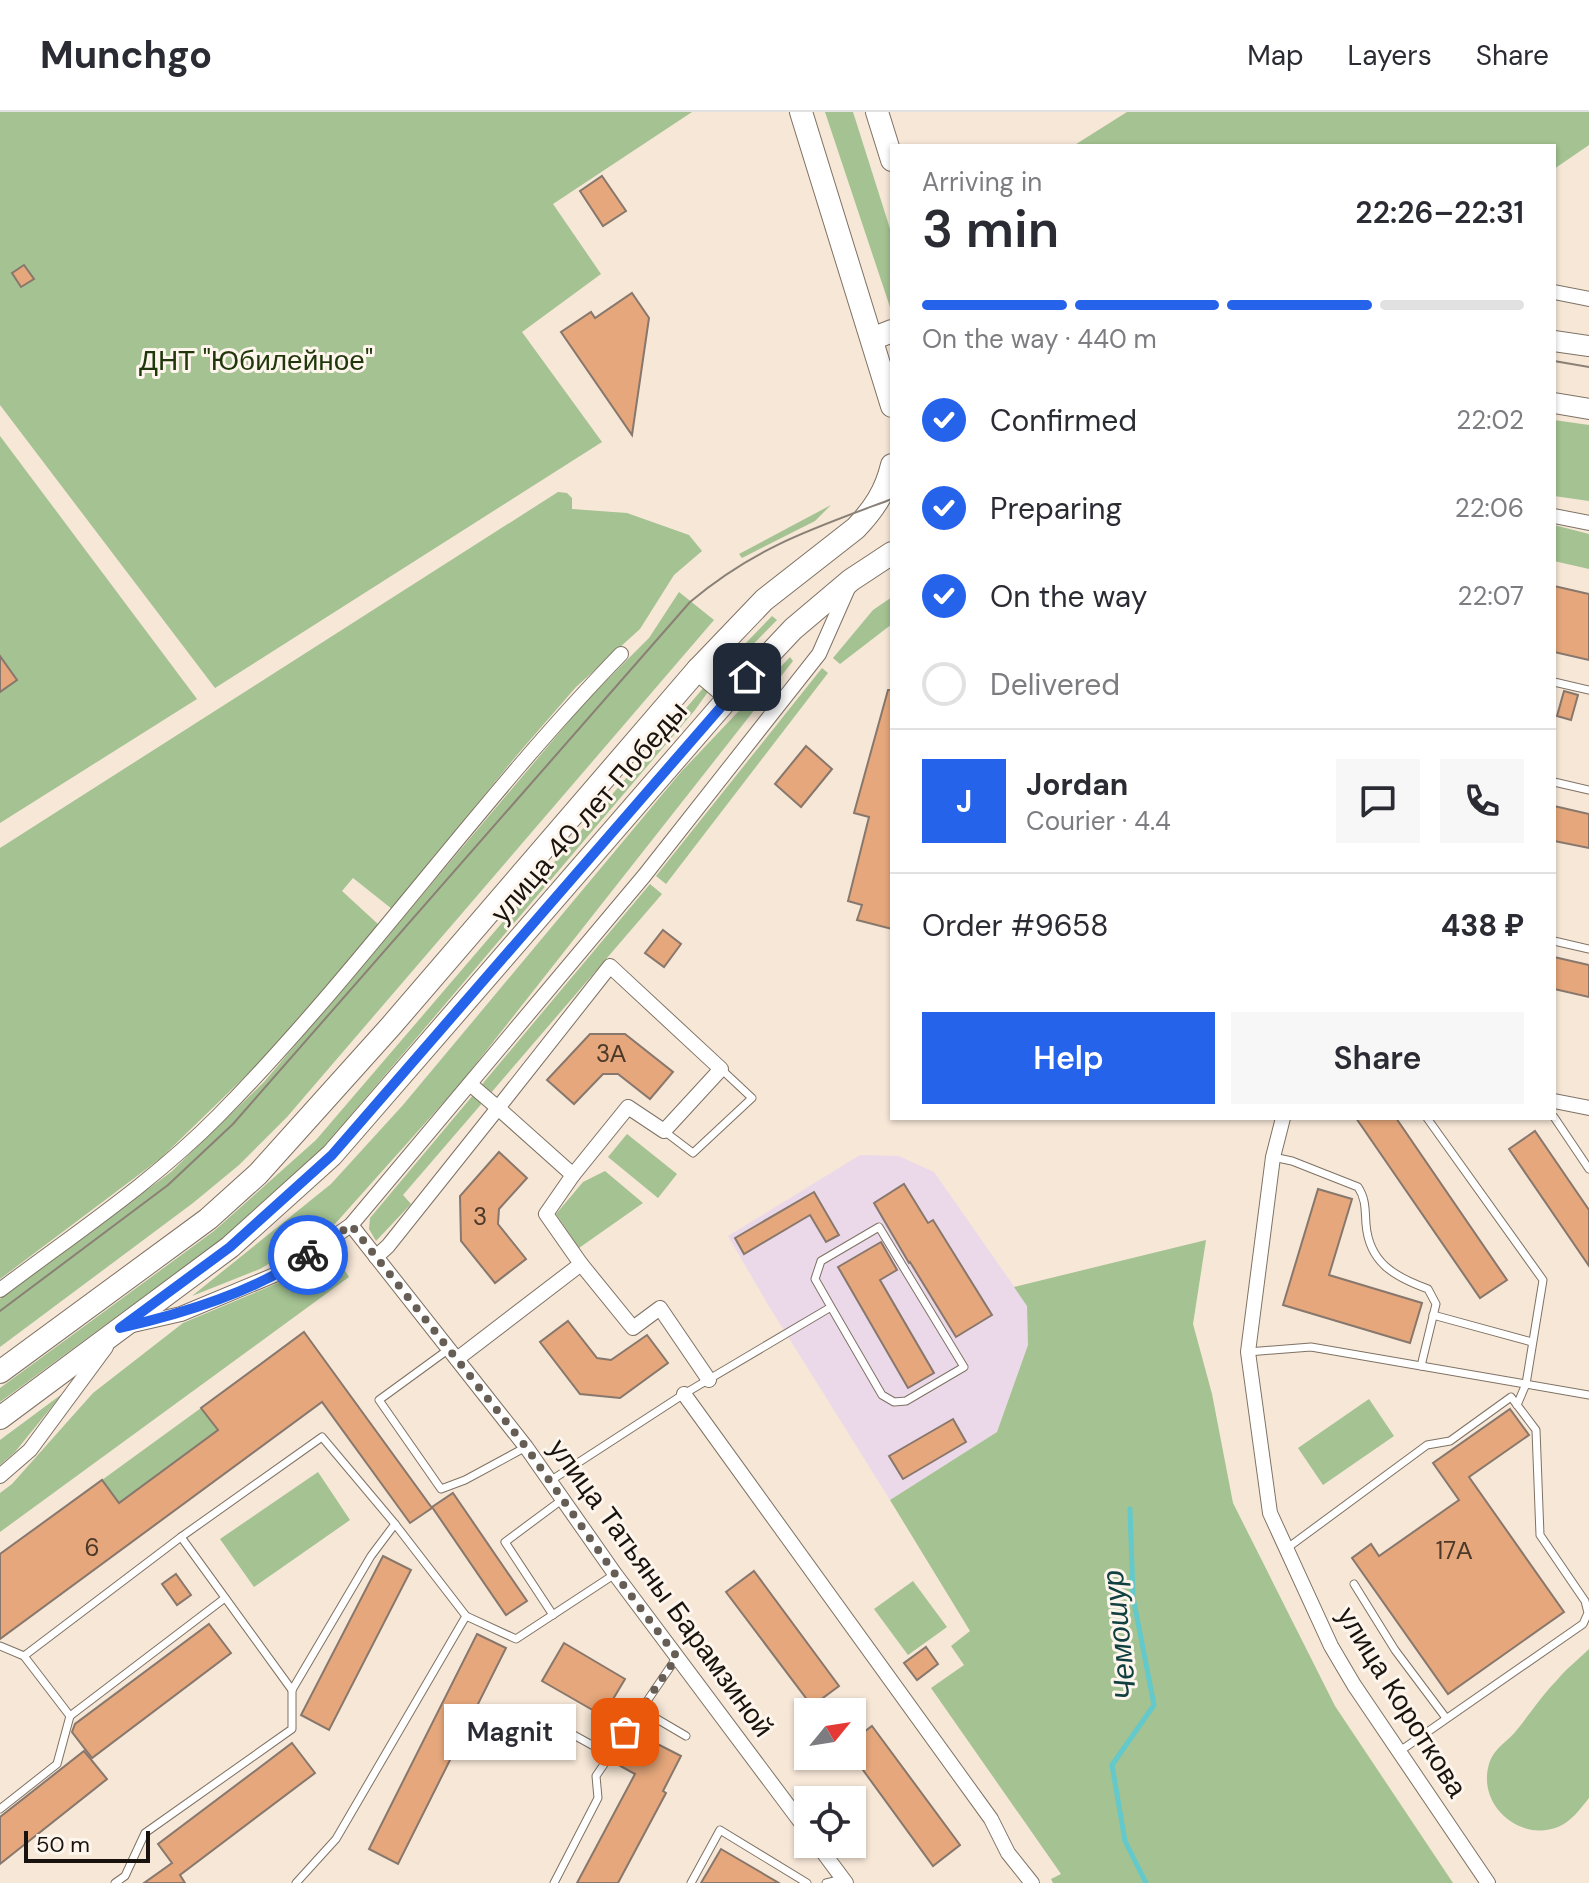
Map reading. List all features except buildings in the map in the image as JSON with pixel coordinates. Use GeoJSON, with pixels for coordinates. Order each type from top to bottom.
{"type":"FeatureCollection","features":[{"type":"Feature","properties":{"kind":"main road"},"geometry":{"type":"LineString","coordinates":[[801,112],[890,357]]}},
{"type":"Feature","properties":{"kind":"main road"},"geometry":{"type":"LineString","coordinates":[[877,112],[890,154]]}},
{"type":"Feature","properties":{"kind":"main road"},"geometry":{"type":"LineString","coordinates":[[882,335],[890,392]]}},
{"type":"Feature","properties":{"kind":"main road"},"geometry":{"type":"LineString","coordinates":[[1556,341],[1589,346]]}},
{"type":"Feature","properties":{"kind":"main road"},"geometry":{"type":"LineString","coordinates":[[1556,403],[1589,409]]}},
{"type":"Feature","properties":{"kind":"main road"},"geometry":{"type":"LineString","coordinates":[[856,528],[884,491],[890,472]]}},
{"type":"Feature","properties":{"kind":"main road","name":"улица 40 лет Победы"},"geometry":{"type":"LineString","coordinates":[[0,1372],[208,1219],[258,1174],[391,1026],[698,669],[764,600],[890,504]]}},
{"type":"Feature","properties":{"kind":"main road"},"geometry":{"type":"LineString","coordinates":[[851,580],[890,554]]}},
{"type":"Feature","properties":{"kind":"main road","name":"улица 40 лет Победы"},"geometry":{"type":"LineString","coordinates":[[0,1418],[230,1247],[332,1155],[730,696],[793,629],[851,580]]}},
{"type":"Feature","properties":{"kind":"main road"},"geometry":{"type":"LineString","coordinates":[[698,669],[730,696]]}},
{"type":"Feature","properties":{"kind":"street"},"geometry":{"type":"LineString","coordinates":[[1556,292],[1589,299]]}},
{"type":"Feature","properties":{"kind":"street"},"geometry":{"type":"LineString","coordinates":[[1556,516],[1589,523]]}},
{"type":"Feature","properties":{"kind":"street","name":"улица 40 лет Победы"},"geometry":{"type":"LineString","coordinates":[[0,1476],[30,1450],[120,1328],[181,1314],[284,1271],[351,1225],[644,876],[819,654],[851,580]]}},
{"type":"Feature","properties":{"kind":"street"},"geometry":{"type":"LineString","coordinates":[[0,1290],[166,1164],[217,1117],[319,1006],[545,737],[621,654]]}},
{"type":"Feature","properties":{"kind":"street"},"geometry":{"type":"LineString","coordinates":[[376,1257],[388,1246],[610,966],[721,1069],[664,1131],[628,1107],[546,1214],[581,1264],[633,1328],[660,1308],[709,1380]]}},
{"type":"Feature","properties":{"kind":"street"},"geometry":{"type":"LineString","coordinates":[[470,1084],[573,1175]]}},
{"type":"Feature","properties":{"kind":"street"},"geometry":{"type":"LineString","coordinates":[[1556,1101],[1589,1108]]}},
{"type":"Feature","properties":{"kind":"street","name":"улица Короткова"},"geometry":{"type":"LineString","coordinates":[[1282,1120],[1273,1157],[1248,1352],[1270,1513],[1331,1646],[1398,1753],[1488,1883]]}},
{"type":"Feature","properties":{"kind":"street","name":"улица Татьяны Барамзиной"},"geometry":{"type":"LineString","coordinates":[[351,1225],[526,1447],[615,1574],[794,1813]]}},
{"type":"Feature","properties":{"kind":"street"},"geometry":{"type":"LineString","coordinates":[[453,1354],[581,1264]]}},
{"type":"Feature","properties":{"kind":"street"},"geometry":{"type":"LineString","coordinates":[[684,1394],[991,1819],[1008,1853],[1032,1883]]}},
{"type":"Feature","properties":{"kind":"street"},"geometry":{"type":"LineString","coordinates":[[828,1858],[845,1881]]}},
{"type":"Feature","properties":{"kind":"lane"},"geometry":{"type":"LineString","coordinates":[[1556,682],[1589,690]]}},
{"type":"Feature","properties":{"kind":"lane"},"geometry":{"type":"LineString","coordinates":[[1556,782],[1589,790]]}},
{"type":"Feature","properties":{"kind":"lane"},"geometry":{"type":"LineString","coordinates":[[1556,941],[1589,949]]}},
{"type":"Feature","properties":{"kind":"lane"},"geometry":{"type":"LineString","coordinates":[[664,1131],[693,1153],[752,1098],[721,1069]]}},
{"type":"Feature","properties":{"kind":"lane"},"geometry":{"type":"LineString","coordinates":[[1428,1120],[1543,1280],[1526,1384],[1517,1405]]}},
{"type":"Feature","properties":{"kind":"lane"},"geometry":{"type":"LineString","coordinates":[[1556,1120],[1589,1169]]}},
{"type":"Feature","properties":{"kind":"lane"},"geometry":{"type":"LineString","coordinates":[[1273,1157],[1292,1161],[1358,1187],[1365,1197],[1366,1229],[1373,1251],[1394,1276],[1428,1289],[1436,1304],[1421,1366]]}},
{"type":"Feature","properties":{"kind":"lane"},"geometry":{"type":"LineString","coordinates":[[879,1227],[964,1367],[906,1401],[894,1402],[882,1395],[831,1307],[815,1279],[821,1261],[879,1227]]}},
{"type":"Feature","properties":{"kind":"lane"},"geometry":{"type":"LineString","coordinates":[[550,1481],[684,1394],[831,1307]]}},
{"type":"Feature","properties":{"kind":"lane"},"geometry":{"type":"LineString","coordinates":[[1433,1315],[1532,1342]]}},
{"type":"Feature","properties":{"kind":"lane"},"geometry":{"type":"LineString","coordinates":[[1248,1352],[1311,1347],[1589,1395]]}},
{"type":"Feature","properties":{"kind":"lane"},"geometry":{"type":"LineString","coordinates":[[453,1354],[379,1400],[441,1489],[526,1447]]}},
{"type":"Feature","properties":{"kind":"lane"},"geometry":{"type":"LineString","coordinates":[[1286,1549],[1427,1445],[1450,1441],[1511,1397],[1536,1430],[1540,1535],[1585,1601],[1588,1613],[1583,1624],[1398,1753]]}},
{"type":"Feature","properties":{"kind":"lane"},"geometry":{"type":"LineString","coordinates":[[24,1656],[181,1537],[322,1437],[466,1616],[516,1639],[615,1574]]}},
{"type":"Feature","properties":{"kind":"lane"},"geometry":{"type":"LineString","coordinates":[[553,1615],[505,1542],[563,1499]]}},
{"type":"Feature","properties":{"kind":"lane"},"geometry":{"type":"LineString","coordinates":[[115,1883],[125,1876],[145,1833],[292,1729],[292,1690],[371,1556],[395,1524]]}},
{"type":"Feature","properties":{"kind":"lane"},"geometry":{"type":"LineString","coordinates":[[181,1537],[292,1690]]}},
{"type":"Feature","properties":{"kind":"lane"},"geometry":{"type":"LineString","coordinates":[[1354,1584],[1395,1650],[1446,1718]]}},
{"type":"Feature","properties":{"kind":"lane"},"geometry":{"type":"LineString","coordinates":[[0,1809],[57,1764],[70,1716],[225,1598]]}},
{"type":"Feature","properties":{"kind":"lane"},"geometry":{"type":"LineString","coordinates":[[296,1883],[336,1839],[466,1616]]}},
{"type":"Feature","properties":{"kind":"lane"},"geometry":{"type":"LineString","coordinates":[[0,1646],[24,1656],[70,1716]]}},
{"type":"Feature","properties":{"kind":"lane"},"geometry":{"type":"LineString","coordinates":[[554,1883],[598,1798],[596,1776],[677,1657]]}},
{"type":"Feature","properties":{"kind":"lane"},"geometry":{"type":"LineString","coordinates":[[640,1709],[686,1736]]}},
{"type":"Feature","properties":{"kind":"lane"},"geometry":{"type":"LineString","coordinates":[[541,1717],[610,1755]]}},
{"type":"Feature","properties":{"kind":"lane"},"geometry":{"type":"LineString","coordinates":[[691,1883],[720,1830],[807,1883]]}},
{"type":"Feature","properties":{"kind":"lane"},"geometry":{"type":"LineString","coordinates":[[826,1883],[845,1881]]}},
{"type":"Feature","properties":{"kind":"shaded area"},"geometry":{"type":"Polygon","coordinates":[[[860,1155],[899,1156],[934,1172],[1027,1305],[1028,1345],[997,1432],[890,1500],[728,1236],[860,1155]]]}},
{"type":"Feature","properties":{"kind":"green space","name":"ДНТ \"Юбилейное\""},"geometry":{"type":"Polygon","coordinates":[[[0,112],[692,112],[553,204],[601,274],[522,332],[602,442],[215,688],[0,405],[0,112]]]}},
{"type":"Feature","properties":{"kind":"green space"},"geometry":{"type":"Polygon","coordinates":[[[825,112],[853,112],[890,229],[890,307],[825,112]]]}},
{"type":"Feature","properties":{"kind":"green space"},"geometry":{"type":"Polygon","coordinates":[[[1127,112],[1589,112],[1589,145],[1556,168],[1556,144],[1076,144],[1127,112]]]}},
{"type":"Feature","properties":{"kind":"green space"},"geometry":{"type":"Polygon","coordinates":[[[1556,420],[1589,425],[1589,501],[1556,496],[1556,420]]]}},
{"type":"Feature","properties":{"kind":"green space"},"geometry":{"type":"Polygon","coordinates":[[[0,436],[197,699],[0,823],[0,436]]]}},
{"type":"Feature","properties":{"kind":"green space"},"geometry":{"type":"Polygon","coordinates":[[[558,492],[567,493],[572,498],[572,509],[627,513],[689,535],[702,551],[674,575],[640,629],[576,687],[517,755],[392,909],[353,878],[342,891],[379,925],[262,1060],[161,1158],[0,1279],[0,848],[558,492]]]}},
{"type":"Feature","properties":{"kind":"green space"},"geometry":{"type":"Polygon","coordinates":[[[831,505],[815,521],[742,558],[739,554],[831,505]]]}},
{"type":"Feature","properties":{"kind":"green space"},"geometry":{"type":"Polygon","coordinates":[[[1556,526],[1589,534],[1589,569],[1556,561],[1556,526]]]}},
{"type":"Feature","properties":{"kind":"green space"},"geometry":{"type":"Polygon","coordinates":[[[679,592],[714,620],[287,1117],[239,1165],[193,1203],[0,1347],[0,1299],[171,1172],[264,1082],[587,700],[649,638],[679,592]]]}},
{"type":"Feature","properties":{"kind":"green space"},"geometry":{"type":"Polygon","coordinates":[[[890,598],[890,626],[840,664],[833,658],[873,610],[890,598]]]}},
{"type":"Feature","properties":{"kind":"green space"},"geometry":{"type":"Polygon","coordinates":[[[772,616],[777,620],[720,678],[716,674],[772,616]]]}},
{"type":"Feature","properties":{"kind":"green space"},"geometry":{"type":"Polygon","coordinates":[[[790,657],[793,661],[460,1084],[334,1225],[260,1269],[192,1296],[331,1184],[403,1105],[681,772],[790,657]]]}},
{"type":"Feature","properties":{"kind":"green space"},"geometry":{"type":"Polygon","coordinates":[[[822,668],[828,673],[666,884],[656,876],[822,668]]]}},
{"type":"Feature","properties":{"kind":"green space"},"geometry":{"type":"Polygon","coordinates":[[[705,686],[710,689],[695,710],[323,1148],[221,1240],[0,1402],[0,1388],[214,1231],[316,1140],[705,686]]]}},
{"type":"Feature","properties":{"kind":"green space"},"geometry":{"type":"Polygon","coordinates":[[[650,884],[662,894],[403,1195],[411,1204],[376,1241],[369,1229],[370,1218],[650,884]]]}},
{"type":"Feature","properties":{"kind":"green space"},"geometry":{"type":"Polygon","coordinates":[[[627,1134],[677,1174],[658,1198],[608,1157],[627,1134]]]}},
{"type":"Feature","properties":{"kind":"green space"},"geometry":{"type":"Polygon","coordinates":[[[605,1171],[643,1203],[579,1248],[556,1214],[583,1182],[605,1171]]]}},
{"type":"Feature","properties":{"kind":"green space"},"geometry":{"type":"Polygon","coordinates":[[[1206,1240],[1193,1324],[1212,1394],[1233,1503],[1335,1706],[1453,1883],[1053,1883],[1051,1879],[1061,1874],[931,1688],[964,1665],[951,1646],[970,1631],[890,1500],[997,1432],[1028,1345],[1027,1306],[1014,1287],[1206,1240]]]}},
{"type":"Feature","properties":{"kind":"green space"},"geometry":{"type":"Polygon","coordinates":[[[337,1258],[349,1277],[0,1532],[0,1493],[12,1484],[93,1393],[183,1323],[337,1258]]]}},
{"type":"Feature","properties":{"kind":"green space"},"geometry":{"type":"Polygon","coordinates":[[[62,1394],[15,1452],[0,1465],[0,1440],[62,1394]]]}},
{"type":"Feature","properties":{"kind":"green space"},"geometry":{"type":"Polygon","coordinates":[[[1369,1399],[1394,1436],[1323,1485],[1298,1448],[1369,1399]]]}},
{"type":"Feature","properties":{"kind":"green space"},"geometry":{"type":"Polygon","coordinates":[[[201,1408],[218,1430],[119,1503],[102,1480],[201,1408]]]}},
{"type":"Feature","properties":{"kind":"green space"},"geometry":{"type":"Polygon","coordinates":[[[318,1472],[350,1520],[254,1587],[220,1539],[318,1472]]]}},
{"type":"Feature","properties":{"kind":"green space"},"geometry":{"type":"Polygon","coordinates":[[[913,1581],[947,1627],[908,1655],[874,1609],[913,1581]]]}},
{"type":"Feature","properties":{"kind":"green space"},"geometry":{"type":"Polygon","coordinates":[[[1589,1649],[1589,1798],[1572,1818],[1558,1827],[1529,1829],[1504,1816],[1495,1806],[1487,1779],[1491,1758],[1552,1685],[1589,1649]]]}},
{"type":"Feature","properties":{"kind":"waterway","name":"Чемошур"},"geometry":{"type":"LineString","coordinates":[[1130,1509],[1133,1597],[1154,1705],[1112,1765],[1125,1841],[1146,1883]]}},
{"type":"Feature","properties":{"kind":"tram line"},"geometry":{"type":"LineString","coordinates":[[1556,361],[1589,367]]}},
{"type":"Feature","properties":{"kind":"tram line"},"geometry":{"type":"LineString","coordinates":[[0,1311],[168,1185],[233,1124],[690,602],[762,553],[811,530],[890,500]]}},
{"type":"Feature","properties":{"kind":"way so far"},"geometry":{"type":"LineString","coordinates":[[308,1255],[351,1225],[526,1447],[677,1657],[625,1732]]}},
{"type":"Feature","properties":{"kind":"place","name":"Magnit"},"geometry":{"type":"Point","coordinates":[625,1732]}},
{"type":"Feature","properties":{"kind":"route"},"geometry":{"type":"LineString","coordinates":[[308,1255],[284,1271],[181,1314],[120,1328],[230,1247],[332,1155],[747,677]]}}]}
